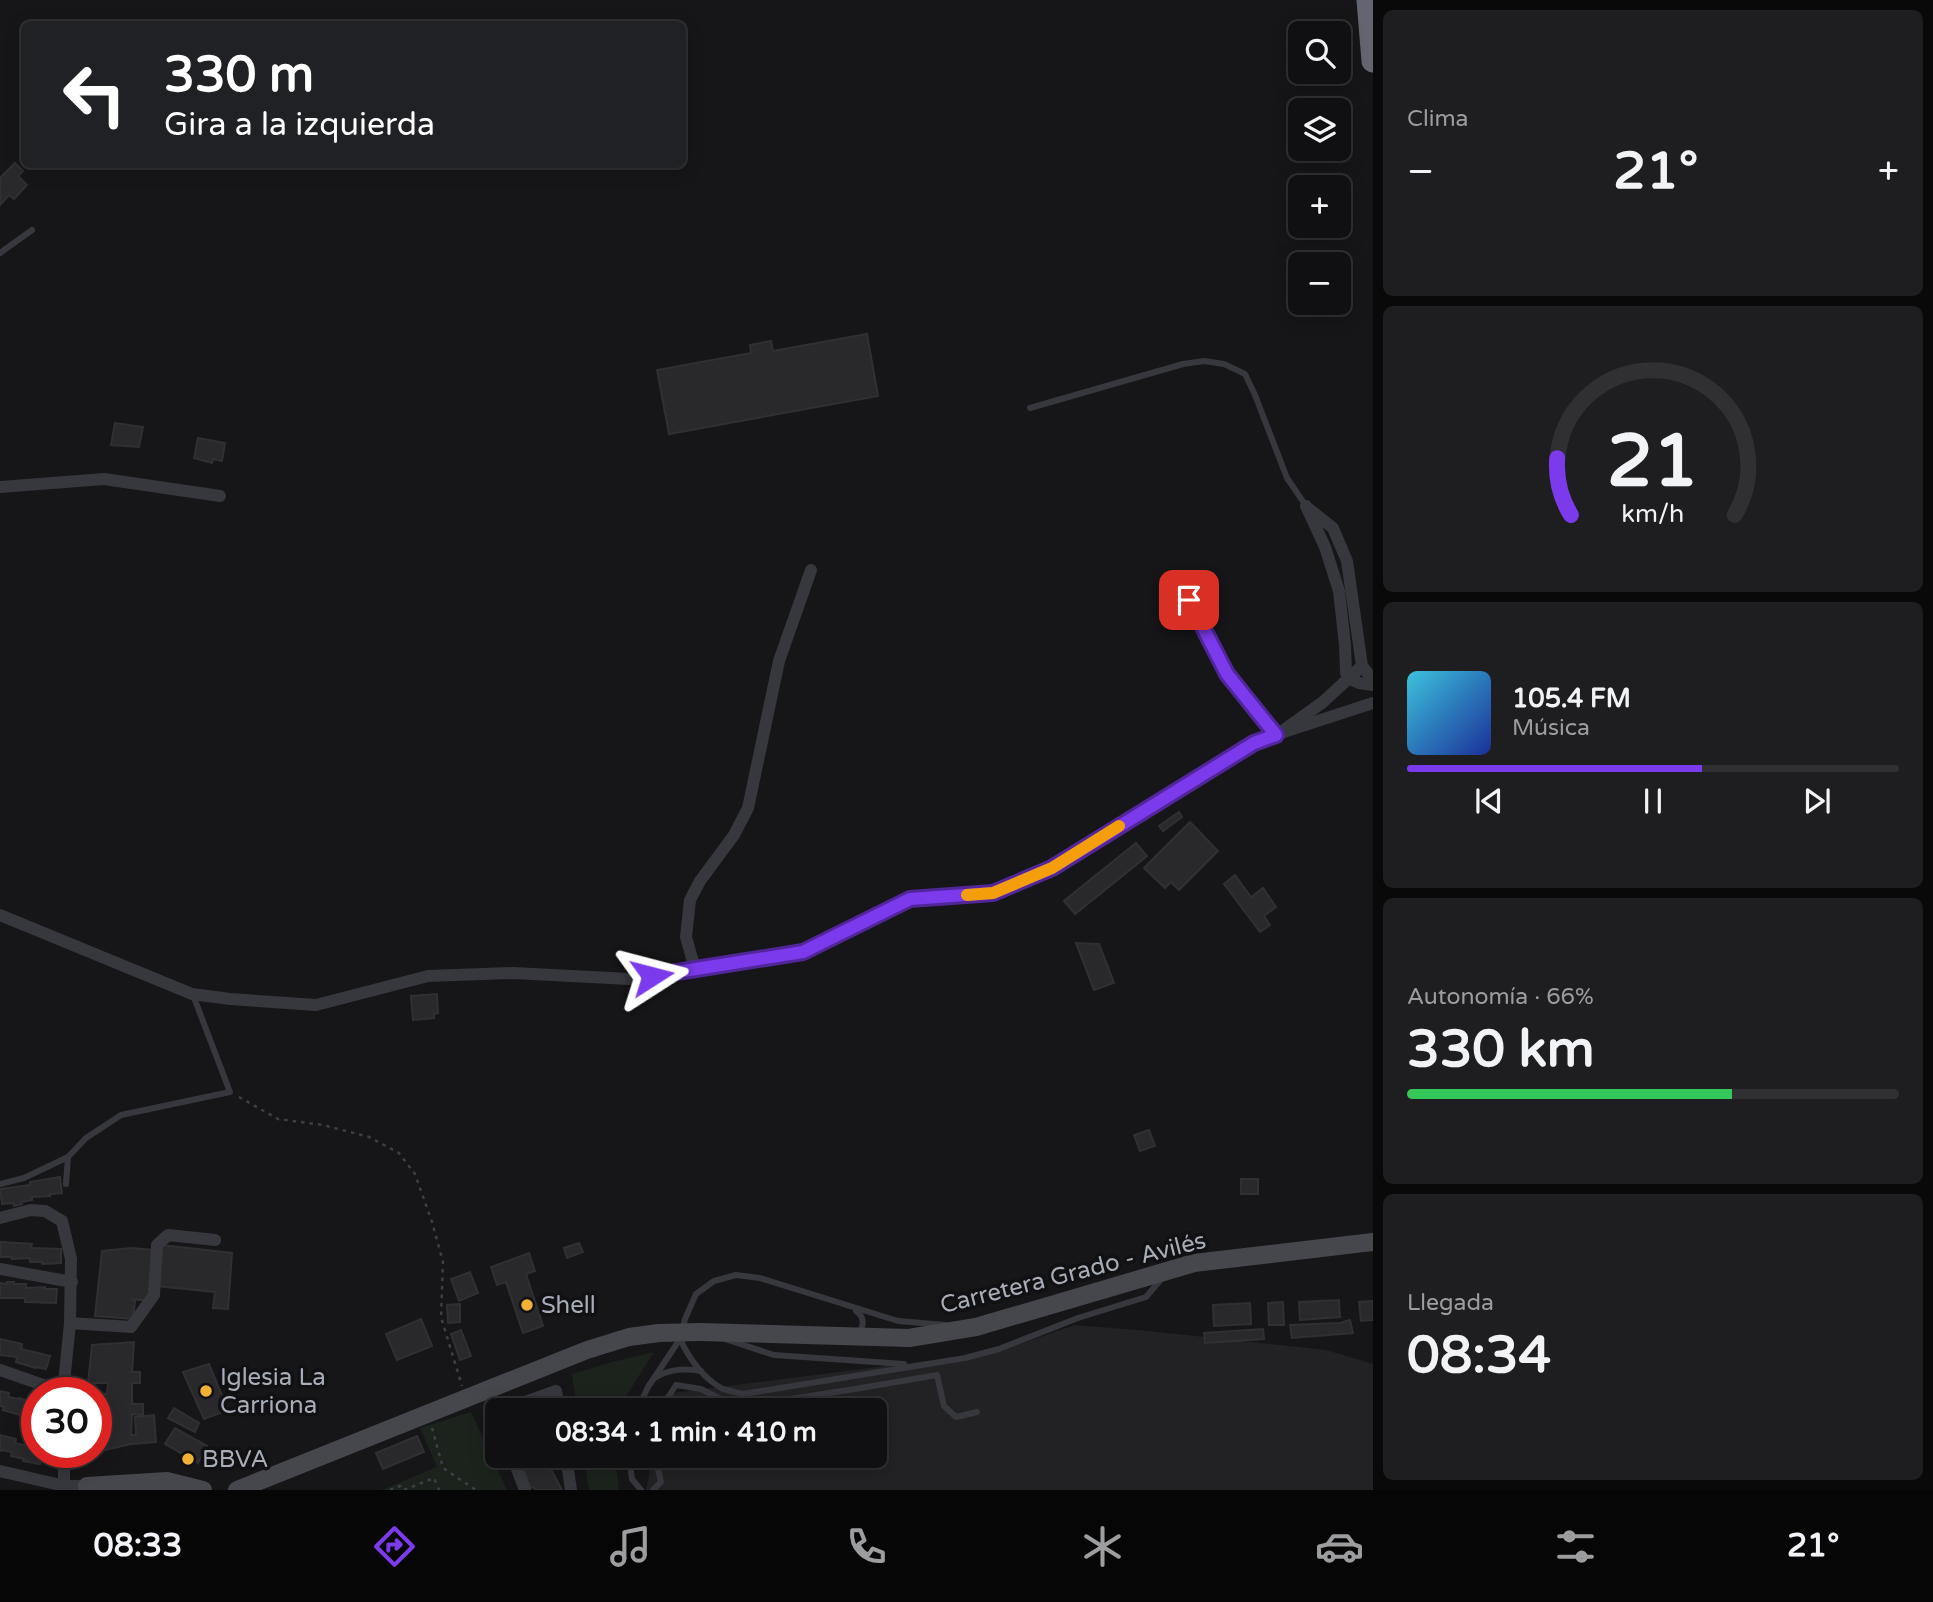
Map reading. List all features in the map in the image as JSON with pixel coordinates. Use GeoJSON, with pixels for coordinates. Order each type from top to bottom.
{"type":"FeatureCollection","features":[{"type":"Feature","properties":{"kind":"highway"},"geometry":{"type":"LineString","coordinates":[[1368,0],[1373,61]]}},
{"type":"Feature","properties":{"kind":"main road","name":"Carretera Grado - Avilés"},"geometry":{"type":"LineString","coordinates":[[488,1390],[587,1350],[629,1337],[700,1332],[909,1338],[976,1327],[1194,1263],[1373,1242]]}},
{"type":"Feature","properties":{"kind":"main road"},"geometry":{"type":"LineString","coordinates":[[237,1490],[488,1390]]}},
{"type":"Feature","properties":{"kind":"main road"},"geometry":{"type":"LineString","coordinates":[[87,1486],[167,1481],[203,1490]]}},
{"type":"Feature","properties":{"kind":"main road"},"geometry":{"type":"LineString","coordinates":[[87,1486],[146,1490]]}},
{"type":"Feature","properties":{"kind":"street"},"geometry":{"type":"LineString","coordinates":[[0,487],[104,479],[220,496]]}},
{"type":"Feature","properties":{"kind":"street"},"geometry":{"type":"LineString","coordinates":[[1306,506],[1333,528],[1347,561],[1362,666],[1373,676]]}},
{"type":"Feature","properties":{"kind":"street"},"geometry":{"type":"LineString","coordinates":[[1306,506],[1325,547],[1339,591],[1346,673],[1350,679],[1373,685]]}},
{"type":"Feature","properties":{"kind":"street"},"geometry":{"type":"LineString","coordinates":[[695,969],[686,937],[690,900],[700,881],[734,835],[748,808],[779,662],[811,570]]}},
{"type":"Feature","properties":{"kind":"street"},"geometry":{"type":"LineString","coordinates":[[1189,600],[1227,674],[1276,735]]}},
{"type":"Feature","properties":{"kind":"street"},"geometry":{"type":"LineString","coordinates":[[1276,735],[1323,702],[1362,666]]}},
{"type":"Feature","properties":{"kind":"street"},"geometry":{"type":"LineString","coordinates":[[0,915],[192,993],[230,999],[316,1005],[428,976],[513,973],[630,979],[695,969],[803,952],[910,899],[993,893],[1052,868],[1254,743],[1373,703]]}},
{"type":"Feature","properties":{"kind":"street"},"geometry":{"type":"LineString","coordinates":[[0,1218],[31,1210],[45,1211],[62,1221],[71,1259],[72,1282],[65,1377]]}},
{"type":"Feature","properties":{"kind":"street"},"geometry":{"type":"LineString","coordinates":[[70,1322],[131,1327],[154,1295],[157,1245],[168,1235],[215,1240]]}},
{"type":"Feature","properties":{"kind":"street"},"geometry":{"type":"LineString","coordinates":[[0,1269],[72,1282]]}},
{"type":"Feature","properties":{"kind":"street"},"geometry":{"type":"LineString","coordinates":[[0,1370],[21,1378]]}},
{"type":"Feature","properties":{"kind":"street"},"geometry":{"type":"LineString","coordinates":[[488,1390],[491,1398]]}},
{"type":"Feature","properties":{"kind":"street"},"geometry":{"type":"LineString","coordinates":[[536,1398],[556,1391],[557,1398]]}},
{"type":"Feature","properties":{"kind":"street"},"geometry":{"type":"LineString","coordinates":[[64,1468],[65,1488]]}},
{"type":"Feature","properties":{"kind":"street"},"geometry":{"type":"LineString","coordinates":[[517,1468],[525,1490]]}},
{"type":"Feature","properties":{"kind":"street"},"geometry":{"type":"LineString","coordinates":[[568,1468],[571,1490]]}},
{"type":"Feature","properties":{"kind":"street"},"geometry":{"type":"LineString","coordinates":[[0,1471],[65,1488],[87,1486]]}},
{"type":"Feature","properties":{"kind":"lane"},"geometry":{"type":"LineString","coordinates":[[0,253],[32,230]]}},
{"type":"Feature","properties":{"kind":"lane"},"geometry":{"type":"LineString","coordinates":[[1030,408],[1183,364],[1204,361],[1224,364],[1245,374],[1286,478],[1306,506]]}},
{"type":"Feature","properties":{"kind":"lane"},"geometry":{"type":"LineString","coordinates":[[0,1184],[24,1178],[68,1157],[86,1138],[121,1115],[230,1092],[192,993]]}},
{"type":"Feature","properties":{"kind":"lane"},"geometry":{"type":"LineString","coordinates":[[66,1184],[68,1157]]}},
{"type":"Feature","properties":{"kind":"lane"},"geometry":{"type":"LineString","coordinates":[[680,1339],[690,1359],[701,1371],[722,1389],[743,1394],[965,1358],[999,1349],[1078,1318],[1146,1297],[1168,1271]]}},
{"type":"Feature","properties":{"kind":"lane"},"geometry":{"type":"LineString","coordinates":[[643,1398],[680,1339],[696,1294],[714,1281],[736,1275],[760,1278],[898,1321],[976,1327]]}},
{"type":"Feature","properties":{"kind":"lane"},"geometry":{"type":"LineString","coordinates":[[852,1308],[861,1314],[864,1324],[859,1336]]}},
{"type":"Feature","properties":{"kind":"lane"},"geometry":{"type":"LineString","coordinates":[[700,1332],[774,1355],[916,1365]]}},
{"type":"Feature","properties":{"kind":"lane"},"geometry":{"type":"LineString","coordinates":[[654,1378],[668,1371],[701,1371]]}},
{"type":"Feature","properties":{"kind":"lane"},"geometry":{"type":"LineString","coordinates":[[799,1398],[937,1374],[944,1406],[956,1417],[977,1412]]}},
{"type":"Feature","properties":{"kind":"lane"},"geometry":{"type":"LineString","coordinates":[[668,1398],[676,1385],[701,1389],[719,1398]]}},
{"type":"Feature","properties":{"kind":"lane"},"geometry":{"type":"LineString","coordinates":[[631,1468],[632,1479],[641,1490]]}},
{"type":"Feature","properties":{"kind":"lane"},"geometry":{"type":"LineString","coordinates":[[653,1490],[661,1482],[658,1468]]}},
{"type":"Feature","properties":{"kind":"path"},"geometry":{"type":"LineString","coordinates":[[230,1092],[278,1119],[323,1125],[369,1138],[399,1153],[415,1174],[443,1262],[441,1317],[466,1399]]}},
{"type":"Feature","properties":{"kind":"path"},"geometry":{"type":"LineString","coordinates":[[428,1414],[443,1468],[476,1490]]}},
{"type":"Feature","properties":{"kind":"path"},"geometry":{"type":"LineString","coordinates":[[390,1490],[400,1486],[403,1490],[435,1478],[439,1490]]}},
{"type":"Feature","properties":{"kind":"shaded area"},"geometry":{"type":"Polygon","coordinates":[[[1075,1325],[1326,1350],[1373,1364],[1373,1490],[646,1490],[651,1468],[887,1468],[887,1398],[664,1398],[665,1394],[996,1352],[1075,1325]]]}},
{"type":"Feature","properties":{"kind":"shaded area"},"geometry":{"type":"Polygon","coordinates":[[[654,1352],[625,1398],[575,1398],[572,1374],[654,1352]]]}},
{"type":"Feature","properties":{"kind":"shaded area"},"geometry":{"type":"Polygon","coordinates":[[[471,1412],[485,1442],[485,1468],[497,1468],[507,1490],[382,1490],[437,1467],[420,1428],[471,1412]]]}},
{"type":"Feature","properties":{"kind":"shaded area"},"geometry":{"type":"Polygon","coordinates":[[[586,1468],[616,1468],[619,1490],[589,1490],[586,1468]]]}},
{"type":"Feature","properties":{"kind":"building"},"geometry":{"type":"Polygon","coordinates":[[[15,163],[23,171],[18,176],[27,185],[14,199],[9,195],[0,205],[0,178],[15,163]]]}},
{"type":"Feature","properties":{"kind":"building"},"geometry":{"type":"Polygon","coordinates":[[[867,334],[878,396],[669,434],[657,370],[751,353],[750,345],[771,341],[773,351],[867,334]]]}},
{"type":"Feature","properties":{"kind":"building"},"geometry":{"type":"Polygon","coordinates":[[[115,423],[143,427],[139,447],[111,445],[115,423]]]}},
{"type":"Feature","properties":{"kind":"building"},"geometry":{"type":"Polygon","coordinates":[[[198,438],[225,443],[222,461],[213,459],[212,463],[194,458],[198,438]]]}},
{"type":"Feature","properties":{"kind":"building"},"geometry":{"type":"Polygon","coordinates":[[[1179,812],[1182,817],[1163,831],[1159,826],[1179,812]]]}},
{"type":"Feature","properties":{"kind":"building"},"geometry":{"type":"Polygon","coordinates":[[[1190,822],[1218,851],[1179,890],[1171,882],[1165,888],[1144,868],[1190,822]]]}},
{"type":"Feature","properties":{"kind":"building"},"geometry":{"type":"Polygon","coordinates":[[[1136,843],[1147,856],[1075,914],[1064,901],[1136,843]]]}},
{"type":"Feature","properties":{"kind":"building"},"geometry":{"type":"Polygon","coordinates":[[[1235,875],[1251,897],[1263,888],[1276,907],[1264,916],[1270,925],[1260,932],[1224,884],[1235,875]]]}},
{"type":"Feature","properties":{"kind":"building"},"geometry":{"type":"Polygon","coordinates":[[[1076,943],[1099,944],[1114,983],[1094,990],[1076,943]]]}},
{"type":"Feature","properties":{"kind":"building"},"geometry":{"type":"Polygon","coordinates":[[[437,994],[438,1013],[434,1014],[434,1018],[413,1020],[411,996],[437,994]]]}},
{"type":"Feature","properties":{"kind":"building"},"geometry":{"type":"Polygon","coordinates":[[[1149,1130],[1155,1146],[1140,1151],[1134,1135],[1149,1130]]]}},
{"type":"Feature","properties":{"kind":"building"},"geometry":{"type":"Polygon","coordinates":[[[60,1177],[62,1193],[32,1197],[32,1200],[14,1206],[13,1203],[2,1204],[0,1189],[60,1177]]]}},
{"type":"Feature","properties":{"kind":"building"},"geometry":{"type":"Polygon","coordinates":[[[1241,1179],[1258,1179],[1258,1194],[1241,1194],[1241,1179]]]}},
{"type":"Feature","properties":{"kind":"building"},"geometry":{"type":"Polygon","coordinates":[[[1,1242],[32,1244],[31,1248],[61,1249],[61,1263],[42,1264],[30,1262],[30,1258],[0,1257],[1,1242]]]}},
{"type":"Feature","properties":{"kind":"building"},"geometry":{"type":"Polygon","coordinates":[[[579,1243],[583,1252],[567,1258],[564,1248],[579,1243]]]}},
{"type":"Feature","properties":{"kind":"building"},"geometry":{"type":"Polygon","coordinates":[[[161,1245],[232,1253],[228,1309],[213,1308],[215,1292],[157,1286],[161,1245]]]}},
{"type":"Feature","properties":{"kind":"building"},"geometry":{"type":"Polygon","coordinates":[[[131,1248],[153,1250],[148,1301],[131,1299],[135,1301],[133,1319],[95,1316],[102,1251],[131,1248]]]}},
{"type":"Feature","properties":{"kind":"building"},"geometry":{"type":"Polygon","coordinates":[[[529,1253],[535,1271],[526,1274],[543,1326],[523,1333],[506,1282],[497,1285],[491,1267],[529,1253]]]}},
{"type":"Feature","properties":{"kind":"building"},"geometry":{"type":"Polygon","coordinates":[[[470,1272],[478,1293],[459,1301],[451,1279],[470,1272]]]}},
{"type":"Feature","properties":{"kind":"building"},"geometry":{"type":"Polygon","coordinates":[[[0,1283],[26,1284],[26,1288],[57,1289],[56,1303],[25,1302],[25,1298],[0,1298],[0,1283]]]}},
{"type":"Feature","properties":{"kind":"building"},"geometry":{"type":"Polygon","coordinates":[[[1339,1300],[1340,1317],[1300,1320],[1299,1302],[1339,1300]]]}},
{"type":"Feature","properties":{"kind":"building"},"geometry":{"type":"Polygon","coordinates":[[[1373,1301],[1373,1320],[1361,1321],[1359,1302],[1373,1301]]]}},
{"type":"Feature","properties":{"kind":"building"},"geometry":{"type":"Polygon","coordinates":[[[1283,1302],[1284,1325],[1269,1325],[1268,1303],[1283,1302]]]}},
{"type":"Feature","properties":{"kind":"building"},"geometry":{"type":"Polygon","coordinates":[[[1250,1303],[1251,1324],[1214,1326],[1213,1305],[1250,1303]]]}},
{"type":"Feature","properties":{"kind":"building"},"geometry":{"type":"Polygon","coordinates":[[[460,1304],[460,1322],[448,1323],[447,1305],[460,1304]]]}},
{"type":"Feature","properties":{"kind":"building"},"geometry":{"type":"Polygon","coordinates":[[[421,1319],[432,1346],[397,1360],[386,1334],[421,1319]]]}},
{"type":"Feature","properties":{"kind":"building"},"geometry":{"type":"Polygon","coordinates":[[[1350,1320],[1353,1333],[1292,1338],[1290,1325],[1340,1323],[1350,1320]]]}},
{"type":"Feature","properties":{"kind":"building"},"geometry":{"type":"Polygon","coordinates":[[[1263,1329],[1264,1339],[1205,1343],[1204,1333],[1263,1329]]]}},
{"type":"Feature","properties":{"kind":"building"},"geometry":{"type":"Polygon","coordinates":[[[461,1330],[471,1356],[460,1360],[451,1334],[461,1330]]]}},
{"type":"Feature","properties":{"kind":"building"},"geometry":{"type":"Polygon","coordinates":[[[0,1339],[22,1344],[21,1349],[50,1356],[46,1369],[16,1362],[17,1357],[0,1355],[0,1339]]]}},
{"type":"Feature","properties":{"kind":"building"},"geometry":{"type":"Polygon","coordinates":[[[134,1342],[132,1372],[140,1372],[140,1383],[132,1383],[132,1404],[143,1404],[143,1415],[132,1414],[131,1435],[136,1435],[135,1417],[154,1415],[156,1442],[112,1448],[112,1377],[89,1377],[92,1345],[134,1342]]]}},
{"type":"Feature","properties":{"kind":"building","name":"Iglesia La Carriona"},"geometry":{"type":"Polygon","coordinates":[[[209,1364],[228,1410],[204,1419],[183,1372],[209,1364]]]}},
{"type":"Feature","properties":{"kind":"building"},"geometry":{"type":"Polygon","coordinates":[[[0,1391],[9,1393],[8,1397],[21,1399],[21,1415],[3,1410],[4,1407],[0,1406],[0,1391]]]}},
{"type":"Feature","properties":{"kind":"building"},"geometry":{"type":"Polygon","coordinates":[[[174,1408],[199,1423],[195,1432],[168,1418],[174,1408]]]}},
{"type":"Feature","properties":{"kind":"building"},"geometry":{"type":"Polygon","coordinates":[[[175,1428],[207,1446],[198,1463],[165,1444],[175,1428]]]}},
{"type":"Feature","properties":{"kind":"building"},"geometry":{"type":"Polygon","coordinates":[[[0,1435],[16,1439],[15,1443],[21,1444],[21,1458],[11,1456],[12,1452],[0,1451],[0,1435]]]}},
{"type":"Feature","properties":{"kind":"building"},"geometry":{"type":"Polygon","coordinates":[[[417,1436],[424,1452],[383,1469],[376,1453],[417,1436]]]}},
{"type":"Feature","properties":{"kind":"building"},"geometry":{"type":"Polygon","coordinates":[[[523,1468],[550,1468],[562,1490],[535,1490],[534,1487],[531,1488],[523,1468]]]}},
{"type":"Feature","properties":{"kind":"slow traffic"},"geometry":{"type":"LineString","coordinates":[[967,895],[993,893],[1052,868],[1119,826]]}},
{"type":"Feature","properties":{"kind":"place","name":"Shell"},"geometry":{"type":"Point","coordinates":[527,1305]}},
{"type":"Feature","properties":{"kind":"place","name":"Iglesia La Carriona"},"geometry":{"type":"Point","coordinates":[206,1391]}},
{"type":"Feature","properties":{"kind":"place","name":"BBVA"},"geometry":{"type":"Point","coordinates":[188,1459]}},
{"type":"Feature","properties":{"kind":"route"},"geometry":{"type":"LineString","coordinates":[[652,976],[803,952],[910,899],[993,893],[1052,868],[1254,743],[1276,735],[1227,674],[1189,600]]}}]}
